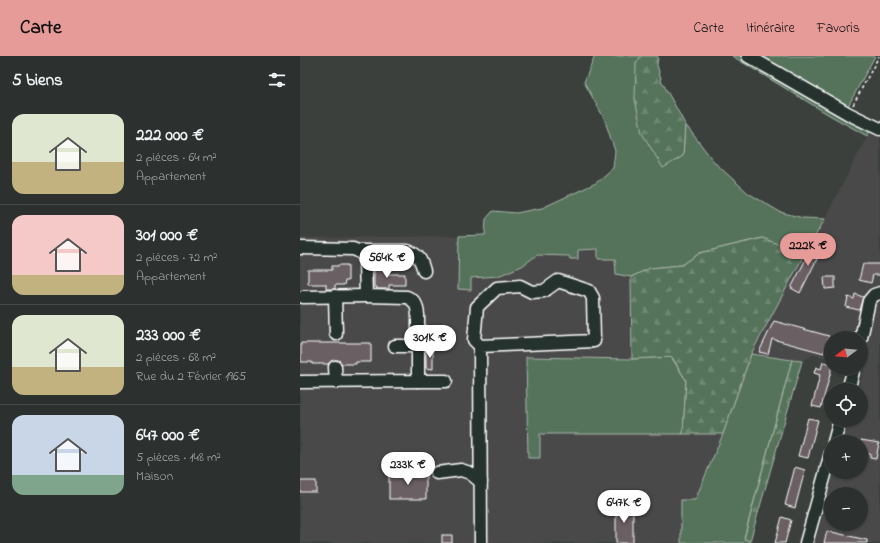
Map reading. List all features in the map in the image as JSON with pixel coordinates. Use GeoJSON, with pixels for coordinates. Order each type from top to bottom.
{"type":"FeatureCollection","features":[{"type":"Feature","properties":{"kind":"street"},"geometry":{"type":"LineString","coordinates":[[748,56],[849,114],[880,129]]}},
{"type":"Feature","properties":{"kind":"street"},"geometry":{"type":"LineString","coordinates":[[301,248],[353,249],[359,251],[408,251],[415,254],[424,271]]}},
{"type":"Feature","properties":{"kind":"street"},"geometry":{"type":"LineString","coordinates":[[359,251],[364,256],[365,260],[366,296]]}},
{"type":"Feature","properties":{"kind":"street"},"geometry":{"type":"LineString","coordinates":[[480,346],[594,341],[593,298],[589,291],[558,281],[544,291],[532,292],[520,286],[497,288],[477,307],[474,340],[480,346],[481,543]]}},
{"type":"Feature","properties":{"kind":"street"},"geometry":{"type":"LineString","coordinates":[[863,331],[869,301],[874,295],[880,293]]}},
{"type":"Feature","properties":{"kind":"street"},"geometry":{"type":"LineString","coordinates":[[335,296],[336,334]]}},
{"type":"Feature","properties":{"kind":"street"},"geometry":{"type":"LineString","coordinates":[[303,297],[366,296],[407,297],[413,299],[417,306],[418,315],[418,381]]}},
{"type":"Feature","properties":{"kind":"street"},"geometry":{"type":"LineString","coordinates":[[395,346],[418,346]]}},
{"type":"Feature","properties":{"kind":"street"},"geometry":{"type":"LineString","coordinates":[[335,367],[336,382]]}},
{"type":"Feature","properties":{"kind":"street"},"geometry":{"type":"LineString","coordinates":[[300,382],[446,381]]}},
{"type":"Feature","properties":{"kind":"street"},"geometry":{"type":"LineString","coordinates":[[437,473],[460,470],[470,473],[481,482]]}},
{"type":"Feature","properties":{"kind":"street"},"geometry":{"type":"LineString","coordinates":[[806,543],[824,478]]}},
{"type":"Feature","properties":{"kind":"path"},"geometry":{"type":"LineString","coordinates":[[849,114],[879,56]]}},
{"type":"Feature","properties":{"kind":"shaded area"},"geometry":{"type":"Polygon","coordinates":[[[870,131],[880,136],[880,543],[815,543],[824,509],[824,531],[868,531],[868,487],[830,487],[832,479],[868,479],[868,435],[845,435],[847,427],[868,427],[868,383],[860,383],[862,375],[868,375],[868,331],[824,331],[824,357],[813,355],[802,361],[751,354],[821,226],[870,131]]]}},
{"type":"Feature","properties":{"kind":"shaded area"},"geometry":{"type":"Polygon","coordinates":[[[459,236],[459,289],[471,278],[498,276],[522,266],[537,255],[569,256],[577,259],[578,250],[598,249],[615,259],[616,274],[631,277],[632,359],[526,357],[528,458],[540,458],[540,434],[723,434],[695,500],[681,500],[681,543],[300,543],[300,238],[459,236]]]}},
{"type":"Feature","properties":{"kind":"green space"},"geometry":{"type":"Polygon","coordinates":[[[595,56],[641,56],[636,64],[683,156],[685,124],[715,163],[748,193],[780,212],[803,218],[825,219],[804,255],[762,238],[700,253],[682,265],[650,268],[631,277],[616,274],[615,259],[598,259],[598,249],[578,250],[578,259],[570,259],[569,256],[537,255],[522,266],[498,276],[471,278],[471,290],[458,289],[459,236],[485,235],[486,219],[493,211],[516,213],[542,208],[596,183],[613,168],[615,151],[604,118],[584,82],[595,56]]]}},
{"type":"Feature","properties":{"kind":"green space"},"geometry":{"type":"Polygon","coordinates":[[[641,56],[658,56],[657,65],[662,82],[685,124],[683,156],[663,168],[642,133],[635,99],[636,64],[641,56]]]}},
{"type":"Feature","properties":{"kind":"green space"},"geometry":{"type":"Polygon","coordinates":[[[732,56],[740,56],[870,131],[867,136],[732,56]]]}},
{"type":"Feature","properties":{"kind":"green space"},"geometry":{"type":"Polygon","coordinates":[[[759,56],[875,56],[847,108],[759,56]]]}},
{"type":"Feature","properties":{"kind":"green space"},"geometry":{"type":"Polygon","coordinates":[[[763,238],[804,255],[751,354],[723,434],[683,434],[686,380],[672,357],[632,359],[631,277],[650,268],[682,265],[700,253],[763,238]]]}},
{"type":"Feature","properties":{"kind":"green space"},"geometry":{"type":"Polygon","coordinates":[[[751,354],[792,360],[744,538],[750,541],[749,543],[681,543],[681,500],[695,500],[723,434],[751,354]]]}},
{"type":"Feature","properties":{"kind":"green space"},"geometry":{"type":"Polygon","coordinates":[[[526,357],[632,359],[671,357],[686,380],[683,434],[540,434],[540,458],[528,458],[526,357]]]}},
{"type":"Feature","properties":{"kind":"green space"},"geometry":{"type":"Polygon","coordinates":[[[792,360],[802,361],[750,541],[744,539],[792,360]]]}},
{"type":"Feature","properties":{"kind":"building"},"geometry":{"type":"Polygon","coordinates":[[[816,240],[824,245],[800,293],[791,288],[816,240]]]}},
{"type":"Feature","properties":{"kind":"building"},"geometry":{"type":"Polygon","coordinates":[[[863,264],[880,264],[880,275],[873,275],[871,283],[859,280],[863,264]]]}},
{"type":"Feature","properties":{"kind":"building"},"geometry":{"type":"Polygon","coordinates":[[[348,265],[348,281],[345,281],[344,285],[335,285],[335,289],[326,289],[326,284],[308,284],[308,270],[332,270],[332,266],[348,265]]]}},
{"type":"Feature","properties":{"kind":"building"},"geometry":{"type":"Polygon","coordinates":[[[385,268],[385,274],[405,274],[405,285],[389,285],[389,289],[377,289],[377,287],[374,287],[374,269],[385,268]]]}},
{"type":"Feature","properties":{"kind":"building"},"geometry":{"type":"Polygon","coordinates":[[[824,277],[835,277],[835,288],[825,289],[824,277]]]}},
{"type":"Feature","properties":{"kind":"building"},"geometry":{"type":"Polygon","coordinates":[[[855,294],[863,297],[859,310],[846,307],[848,297],[854,299],[855,294]]]}},
{"type":"Feature","properties":{"kind":"building"},"geometry":{"type":"Polygon","coordinates":[[[774,321],[824,335],[824,353],[772,339],[768,354],[759,352],[774,321]]]}},
{"type":"Feature","properties":{"kind":"building"},"geometry":{"type":"Polygon","coordinates":[[[301,343],[371,343],[371,362],[342,364],[339,360],[335,360],[328,364],[312,364],[312,362],[301,362],[301,343]]]}},
{"type":"Feature","properties":{"kind":"building"},"geometry":{"type":"Polygon","coordinates":[[[426,350],[433,350],[433,369],[426,368],[426,350]]]}},
{"type":"Feature","properties":{"kind":"building"},"geometry":{"type":"Polygon","coordinates":[[[824,362],[824,375],[830,375],[828,383],[824,383],[824,397],[821,408],[812,406],[820,375],[814,373],[816,367],[821,369],[824,362]]]}},
{"type":"Feature","properties":{"kind":"building"},"geometry":{"type":"Polygon","coordinates":[[[808,418],[818,420],[808,458],[798,456],[808,418]]]}},
{"type":"Feature","properties":{"kind":"building"},"geometry":{"type":"Polygon","coordinates":[[[868,441],[879,443],[876,459],[870,458],[870,454],[868,454],[868,441]]]}},
{"type":"Feature","properties":{"kind":"building"},"geometry":{"type":"Polygon","coordinates":[[[795,467],[805,470],[795,508],[785,505],[795,467]]]}},
{"type":"Feature","properties":{"kind":"building"},"geometry":{"type":"Polygon","coordinates":[[[389,474],[426,474],[426,499],[389,499],[389,474]]]}},
{"type":"Feature","properties":{"kind":"building"},"geometry":{"type":"Polygon","coordinates":[[[300,481],[316,481],[316,492],[300,492],[300,481]]]}},
{"type":"Feature","properties":{"kind":"building"},"geometry":{"type":"Polygon","coordinates":[[[616,504],[633,504],[633,543],[616,543],[616,504]]]}},
{"type":"Feature","properties":{"kind":"building"},"geometry":{"type":"Polygon","coordinates":[[[782,517],[791,520],[785,543],[775,543],[782,517]]]}},
{"type":"Feature","properties":{"kind":"building"},"geometry":{"type":"Polygon","coordinates":[[[827,531],[867,540],[867,543],[824,543],[827,531]]]}},
{"type":"Feature","properties":{"kind":"building"},"geometry":{"type":"Polygon","coordinates":[[[442,535],[452,535],[452,543],[442,543],[442,535]]]}}]}
